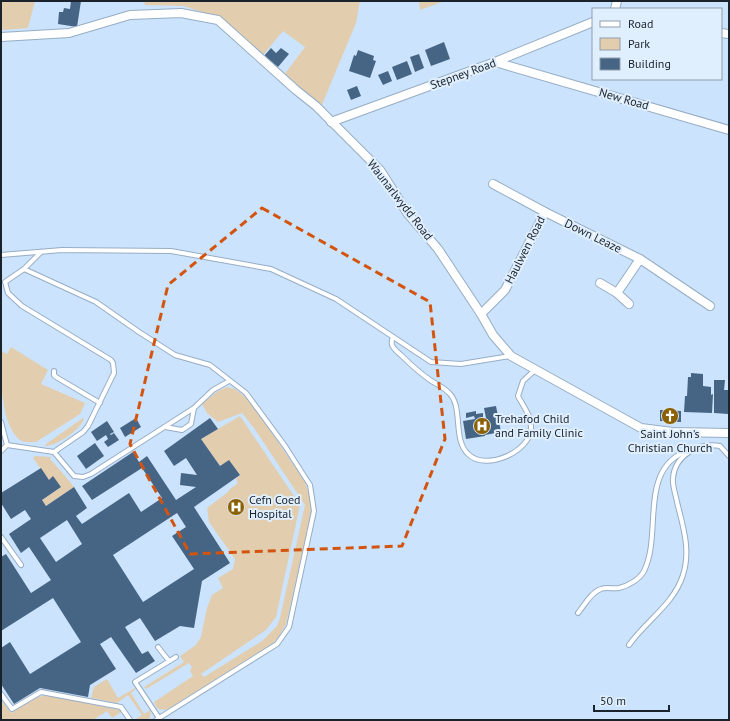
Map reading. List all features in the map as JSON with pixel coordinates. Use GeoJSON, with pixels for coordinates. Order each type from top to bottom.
{"type":"FeatureCollection","features":[{"type":"Feature","properties":{"kind":"street","name":"Waunarlwydd Road"},"geometry":{"type":"LineString","coordinates":[[1,37],[69,33],[130,15],[181,13],[218,20],[316,106],[380,170],[408,214],[438,249],[481,314],[493,335],[511,356],[641,428],[673,432],[729,433]]}},
{"type":"Feature","properties":{"kind":"street","name":"Stepney Road"},"geometry":{"type":"LineString","coordinates":[[331,122],[495,62],[592,22]]}},
{"type":"Feature","properties":{"kind":"street","name":"New Road"},"geometry":{"type":"LineString","coordinates":[[495,62],[729,130]]}},
{"type":"Feature","properties":{"kind":"street","name":"Haulwen Road"},"geometry":{"type":"LineString","coordinates":[[481,314],[505,290],[545,212],[493,184]]}},
{"type":"Feature","properties":{"kind":"street","name":"Down Leaze"},"geometry":{"type":"LineString","coordinates":[[545,212],[640,259],[710,306]]}},
{"type":"Feature","properties":{"kind":"street"},"geometry":{"type":"LineString","coordinates":[[617,293],[640,259]]}},
{"type":"Feature","properties":{"kind":"street"},"geometry":{"type":"LineString","coordinates":[[600,283],[617,293],[629,304]]}},
{"type":"Feature","properties":{"kind":"lane"},"geometry":{"type":"LineString","coordinates":[[1,255],[62,250],[171,251],[271,269],[336,299],[431,362],[461,364],[511,356]]}},
{"type":"Feature","properties":{"kind":"lane"},"geometry":{"type":"LineString","coordinates":[[1,450],[7,446],[54,452],[83,432],[88,426],[114,373],[113,363],[111,360],[22,306],[8,293],[5,282],[24,269],[42,252]]}},
{"type":"Feature","properties":{"kind":"lane"},"geometry":{"type":"LineString","coordinates":[[24,269],[96,302],[175,355],[210,365],[246,393],[310,485],[314,512],[289,626],[277,644],[158,719],[136,682],[176,657]]}},
{"type":"Feature","properties":{"kind":"lane"},"geometry":{"type":"LineString","coordinates":[[393,337],[391,341],[395,350],[415,369],[450,393],[455,400],[462,446],[467,454],[482,461],[493,461],[503,458],[519,448],[529,438],[531,428],[530,419],[527,410],[518,396],[523,381],[535,370]]}},
{"type":"Feature","properties":{"kind":"lane"},"geometry":{"type":"LineString","coordinates":[[54,371],[54,375],[56,377],[100,403]]}},
{"type":"Feature","properties":{"kind":"lane"},"geometry":{"type":"LineString","coordinates":[[54,452],[74,476],[83,477],[91,474],[194,408],[213,390],[229,381]]}},
{"type":"Feature","properties":{"kind":"lane"},"geometry":{"type":"LineString","coordinates":[[165,427],[182,430],[191,424],[194,408]]}},
{"type":"Feature","properties":{"kind":"lane"},"geometry":{"type":"LineString","coordinates":[[1,422],[7,446]]}},
{"type":"Feature","properties":{"kind":"lane"},"geometry":{"type":"LineString","coordinates":[[578,613],[594,593],[600,589],[620,588],[636,580],[643,573],[650,548],[655,490],[665,468],[674,458],[693,449],[714,445],[720,446],[729,456]]}},
{"type":"Feature","properties":{"kind":"lane"},"geometry":{"type":"LineString","coordinates":[[629,645],[638,633],[668,602],[678,588],[684,574],[687,551],[673,480],[679,461],[693,449]]}},
{"type":"Feature","properties":{"kind":"lane"},"geometry":{"type":"LineString","coordinates":[[1,537],[21,565]]}},
{"type":"Feature","properties":{"kind":"lane"},"geometry":{"type":"LineString","coordinates":[[158,647],[169,661]]}},
{"type":"Feature","properties":{"kind":"lane"},"geometry":{"type":"LineString","coordinates":[[1,694],[12,709],[41,692],[120,707],[130,720]]}},
{"type":"Feature","properties":{"kind":"highlighted area"},"geometry":{"type":"Polygon","coordinates":[[[262,208],[430,302],[445,439],[402,546],[190,554],[130,444],[168,285],[262,208]]]}},
{"type":"Feature","properties":{"kind":"green space"},"geometry":{"type":"Polygon","coordinates":[[[1,1],[35,1],[28,28],[1,30],[1,1]]]}},
{"type":"Feature","properties":{"kind":"green space"},"geometry":{"type":"Polygon","coordinates":[[[144,1],[360,1],[356,23],[321,107],[283,76],[305,47],[283,31],[263,55],[219,18],[184,6],[145,5],[144,1]]]}},
{"type":"Feature","properties":{"kind":"green space"},"geometry":{"type":"Polygon","coordinates":[[[419,1],[445,1],[420,10],[419,1]]]}},
{"type":"Feature","properties":{"kind":"green space"},"geometry":{"type":"Polygon","coordinates":[[[11,347],[48,370],[41,384],[85,403],[80,414],[36,442],[26,442],[20,440],[13,433],[5,412],[1,374],[1,351],[7,354],[11,347]]]}},
{"type":"Feature","properties":{"kind":"green space"},"geometry":{"type":"Polygon","coordinates":[[[227,387],[235,389],[248,399],[305,482],[311,501],[309,525],[286,624],[278,638],[272,644],[172,707],[163,710],[157,708],[154,702],[193,676],[190,671],[192,667],[189,663],[146,689],[144,687],[184,662],[180,656],[196,645],[201,637],[207,608],[212,595],[223,588],[218,578],[233,569],[235,559],[209,522],[207,508],[238,483],[236,479],[240,475],[229,461],[220,466],[201,439],[240,416],[300,505],[276,617],[266,630],[201,674],[204,677],[262,641],[277,626],[305,505],[254,428],[242,413],[218,422],[207,413],[202,404],[218,391],[227,387]]]}},
{"type":"Feature","properties":{"kind":"green space"},"geometry":{"type":"Polygon","coordinates":[[[83,418],[82,423],[68,437],[56,443],[45,446],[46,444],[83,418]]]}},
{"type":"Feature","properties":{"kind":"green space"},"geometry":{"type":"Polygon","coordinates":[[[35,456],[51,457],[50,459],[74,487],[46,506],[42,500],[61,487],[53,477],[49,480],[33,458],[35,456]]]}},
{"type":"Feature","properties":{"kind":"green space"},"geometry":{"type":"Polygon","coordinates":[[[107,679],[118,698],[135,688],[136,689],[131,693],[144,714],[150,710],[151,714],[149,720],[136,719],[142,715],[128,695],[117,703],[91,698],[94,687],[107,679]]]}},
{"type":"Feature","properties":{"kind":"green space"},"geometry":{"type":"Polygon","coordinates":[[[49,695],[119,710],[121,712],[112,718],[107,711],[93,720],[1,720],[1,700],[11,713],[34,699],[49,695]]]}},
{"type":"Feature","properties":{"kind":"building"},"geometry":{"type":"Polygon","coordinates":[[[71,1],[81,1],[77,27],[58,24],[59,12],[63,12],[64,8],[70,9],[71,1]]]}},
{"type":"Feature","properties":{"kind":"building"},"geometry":{"type":"Polygon","coordinates":[[[444,42],[450,59],[431,66],[425,50],[444,42]]]}},
{"type":"Feature","properties":{"kind":"building"},"geometry":{"type":"Polygon","coordinates":[[[271,48],[276,53],[281,48],[289,54],[278,67],[264,56],[271,48]]]}},
{"type":"Feature","properties":{"kind":"building"},"geometry":{"type":"Polygon","coordinates":[[[358,50],[374,56],[373,60],[376,61],[370,78],[349,71],[354,55],[356,56],[358,50]]]}},
{"type":"Feature","properties":{"kind":"building"},"geometry":{"type":"Polygon","coordinates":[[[419,54],[424,68],[415,72],[410,57],[419,54]]]}},
{"type":"Feature","properties":{"kind":"building"},"geometry":{"type":"Polygon","coordinates":[[[407,61],[412,74],[397,80],[392,67],[407,61]]]}},
{"type":"Feature","properties":{"kind":"building"},"geometry":{"type":"Polygon","coordinates":[[[388,71],[392,81],[383,85],[378,75],[388,71]]]}},
{"type":"Feature","properties":{"kind":"building"},"geometry":{"type":"Polygon","coordinates":[[[357,86],[361,96],[351,100],[347,90],[357,86]]]}},
{"type":"Feature","properties":{"kind":"building"},"geometry":{"type":"Polygon","coordinates":[[[691,373],[703,374],[703,386],[711,387],[711,395],[713,394],[712,413],[684,412],[688,377],[691,377],[691,373]]]}},
{"type":"Feature","properties":{"kind":"building"},"geometry":{"type":"Polygon","coordinates":[[[714,380],[725,380],[724,390],[728,390],[728,414],[714,413],[714,380]]]}},
{"type":"Feature","properties":{"kind":"building","name":"Trehafod Child and Family Clinic"},"geometry":{"type":"Polygon","coordinates":[[[496,406],[501,432],[466,439],[463,421],[475,419],[474,416],[466,418],[466,413],[476,411],[476,414],[483,413],[483,418],[486,418],[484,408],[496,406]]]}},
{"type":"Feature","properties":{"kind":"building","name":"Saint John's Christian Church"},"geometry":{"type":"Polygon","coordinates":[[[660,410],[681,411],[681,422],[660,421],[660,410]]]}},
{"type":"Feature","properties":{"kind":"building"},"geometry":{"type":"Polygon","coordinates":[[[136,418],[141,427],[125,437],[120,428],[136,418]]]}},
{"type":"Feature","properties":{"kind":"building"},"geometry":{"type":"Polygon","coordinates":[[[210,418],[218,429],[201,439],[220,466],[229,460],[240,475],[194,507],[230,563],[202,581],[194,628],[180,626],[155,641],[140,618],[125,627],[142,654],[148,651],[155,661],[136,673],[111,637],[100,644],[116,669],[90,685],[88,697],[40,688],[14,704],[1,684],[1,648],[10,642],[30,674],[81,642],[53,598],[1,631],[1,557],[6,554],[31,593],[51,580],[29,547],[21,553],[9,534],[31,519],[25,510],[11,519],[1,503],[1,493],[41,468],[49,480],[53,476],[61,487],[42,500],[46,506],[74,487],[87,508],[76,516],[82,524],[129,493],[141,512],[162,498],[142,468],[92,500],[82,486],[133,452],[139,462],[147,456],[176,500],[196,487],[180,485],[181,473],[197,475],[186,458],[174,466],[164,451],[210,418]],[[177,513],[113,555],[143,602],[194,569],[172,536],[186,527],[177,513]],[[67,520],[40,538],[56,562],[82,544],[67,520]]]}},
{"type":"Feature","properties":{"kind":"building"},"geometry":{"type":"Polygon","coordinates":[[[107,421],[114,432],[110,434],[111,435],[114,433],[119,440],[108,447],[104,442],[108,439],[106,435],[97,441],[91,432],[107,421]]]}},
{"type":"Feature","properties":{"kind":"building"},"geometry":{"type":"Polygon","coordinates":[[[95,443],[104,456],[86,469],[77,456],[95,443]]]}},
{"type":"Feature","properties":{"kind":"place","name":"Saint John's Christian Church"},"geometry":{"type":"Point","coordinates":[670,416]}},
{"type":"Feature","properties":{"kind":"place","name":"Trehafod Child and Family Clinic"},"geometry":{"type":"Point","coordinates":[482,426]}},
{"type":"Feature","properties":{"kind":"place","name":"Cefn Coed Hospital"},"geometry":{"type":"Point","coordinates":[236,507]}}]}
